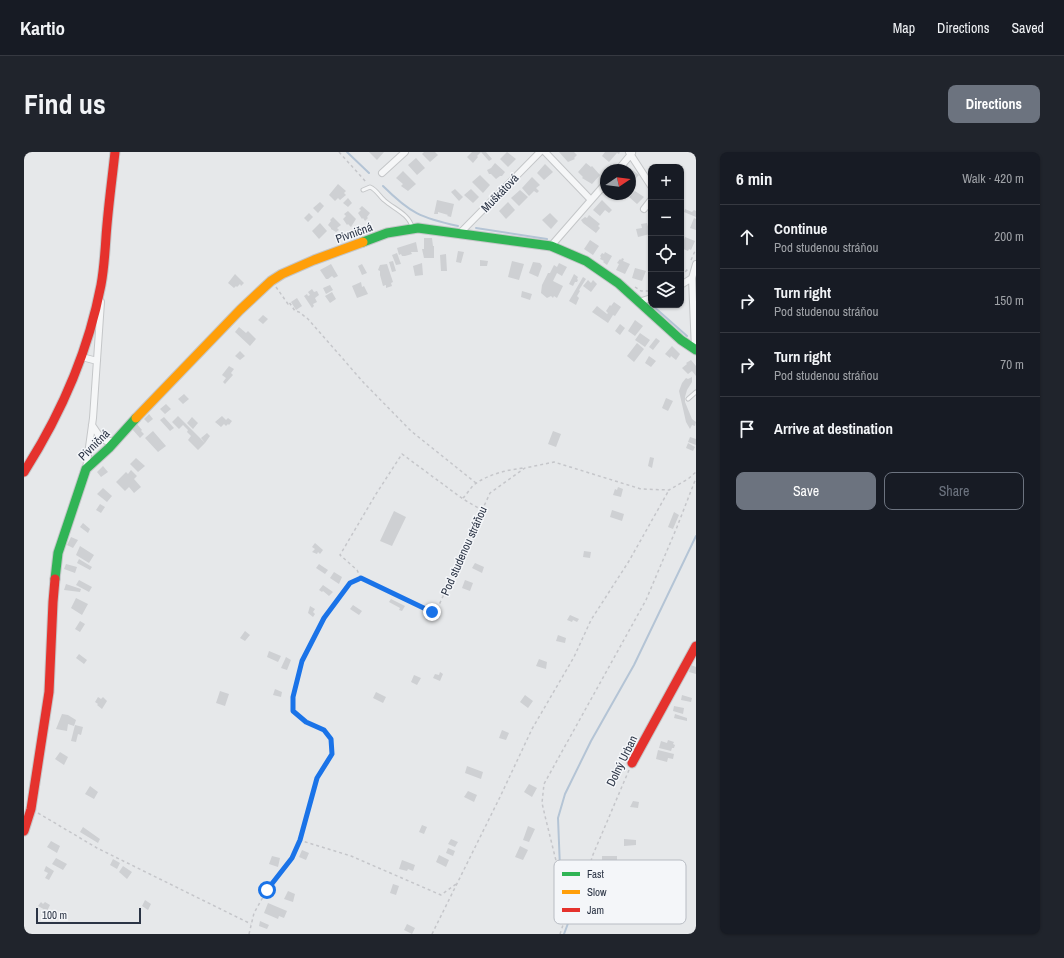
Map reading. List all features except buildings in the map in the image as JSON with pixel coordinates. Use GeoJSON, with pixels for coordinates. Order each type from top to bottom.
{"type":"FeatureCollection","features":[{"type":"Feature","properties":{"kind":"street"},"geometry":{"type":"LineString","coordinates":[[86,469],[92,425],[101,284],[115,152]]}},
{"type":"Feature","properties":{"kind":"street"},"geometry":{"type":"LineString","coordinates":[[382,173],[405,152]]}},
{"type":"Feature","properties":{"kind":"street","name":"Muškátová"},"geometry":{"type":"LineString","coordinates":[[460,233],[540,152]]}},
{"type":"Feature","properties":{"kind":"street"},"geometry":{"type":"LineString","coordinates":[[545,152],[591,200]]}},
{"type":"Feature","properties":{"kind":"street"},"geometry":{"type":"LineString","coordinates":[[623,164],[631,153],[648,181]]}},
{"type":"Feature","properties":{"kind":"street"},"geometry":{"type":"LineString","coordinates":[[551,246],[600,190]]}},
{"type":"Feature","properties":{"kind":"street"},"geometry":{"type":"LineString","coordinates":[[644,208],[648,203]]}},
{"type":"Feature","properties":{"kind":"street","name":"Pivničná"},"geometry":{"type":"LineString","coordinates":[[24,831],[31,809],[50,692],[53,602],[58,553],[86,469],[116,441],[150,402],[235,315],[271,281],[282,274],[387,233],[418,228],[551,246],[586,261],[618,282],[681,340],[696,350]]}},
{"type":"Feature","properties":{"kind":"street"},"geometry":{"type":"LineString","coordinates":[[696,264],[692,278],[696,350]]}},
{"type":"Feature","properties":{"kind":"street"},"geometry":{"type":"LineString","coordinates":[[684,283],[692,278]]}},
{"type":"Feature","properties":{"kind":"street"},"geometry":{"type":"LineString","coordinates":[[24,472],[52,426],[82,357],[91,330],[101,284]]}},
{"type":"Feature","properties":{"kind":"street"},"geometry":{"type":"LineString","coordinates":[[639,302],[648,299]]}},
{"type":"Feature","properties":{"kind":"street"},"geometry":{"type":"LineString","coordinates":[[82,357],[97,361]]}},
{"type":"Feature","properties":{"kind":"street"},"geometry":{"type":"LineString","coordinates":[[92,425],[98,434],[106,441],[116,441]]}},
{"type":"Feature","properties":{"kind":"street","name":"Dolný Urban"},"geometry":{"type":"LineString","coordinates":[[632,763],[696,646]]}},
{"type":"Feature","properties":{"kind":"lane"},"geometry":{"type":"LineString","coordinates":[[363,190],[370,187],[375,189],[382,199],[407,217],[411,222],[413,229]]}},
{"type":"Feature","properties":{"kind":"lane"},"geometry":{"type":"LineString","coordinates":[[688,399],[696,392]]}},
{"type":"Feature","properties":{"kind":"path"},"geometry":{"type":"LineString","coordinates":[[339,152],[370,187]]}},
{"type":"Feature","properties":{"kind":"path"},"geometry":{"type":"LineString","coordinates":[[271,281],[288,304],[289,302],[295,311],[299,312],[308,319],[364,383],[411,431],[476,483]]}},
{"type":"Feature","properties":{"kind":"path"},"geometry":{"type":"LineString","coordinates":[[631,285],[641,291],[648,291]]}},
{"type":"Feature","properties":{"kind":"path"},"geometry":{"type":"LineString","coordinates":[[249,934],[254,913],[267,890],[292,858],[300,840],[317,778],[332,754],[331,739],[324,730],[306,722],[293,711],[293,697],[302,661],[324,618],[350,583],[361,578],[357,570],[340,555],[376,494],[402,454],[463,499],[483,510]]}},
{"type":"Feature","properties":{"kind":"path","name":"Pod studenou stráňou"},"geometry":{"type":"LineString","coordinates":[[361,578],[432,612],[439,605],[490,493],[525,468],[554,462],[641,489],[669,490]]}},
{"type":"Feature","properties":{"kind":"path"},"geometry":{"type":"LineString","coordinates":[[463,499],[476,483],[483,479],[508,470],[525,468]]}},
{"type":"Feature","properties":{"kind":"path"},"geometry":{"type":"LineString","coordinates":[[432,934],[532,729],[574,657],[591,620],[629,561],[669,490],[688,479],[696,472]]}},
{"type":"Feature","properties":{"kind":"path"},"geometry":{"type":"LineString","coordinates":[[556,860],[542,803],[544,784],[646,600],[696,478]]}},
{"type":"Feature","properties":{"kind":"path","name":"Dolný Urban"},"geometry":{"type":"LineString","coordinates":[[591,860],[632,763]]}},
{"type":"Feature","properties":{"kind":"path"},"geometry":{"type":"LineString","coordinates":[[31,809],[97,848],[251,924]]}},
{"type":"Feature","properties":{"kind":"path"},"geometry":{"type":"LineString","coordinates":[[300,840],[351,856],[441,895],[457,883]]}},
{"type":"Feature","properties":{"kind":"path"},"geometry":{"type":"LineString","coordinates":[[560,934],[563,924]]}},
{"type":"Feature","properties":{"kind":"waterway"},"geometry":{"type":"LineString","coordinates":[[347,152],[369,173]]}},
{"type":"Feature","properties":{"kind":"waterway"},"geometry":{"type":"LineString","coordinates":[[383,186],[401,203],[417,213],[434,220],[458,226]]}},
{"type":"Feature","properties":{"kind":"waterway"},"geometry":{"type":"LineString","coordinates":[[476,228],[547,239]]}},
{"type":"Feature","properties":{"kind":"waterway"},"geometry":{"type":"LineString","coordinates":[[655,308],[687,336]]}},
{"type":"Feature","properties":{"kind":"waterway"},"geometry":{"type":"LineString","coordinates":[[560,860],[558,818],[565,794],[591,741],[634,665],[696,536]]}},
{"type":"Feature","properties":{"kind":"waterway"},"geometry":{"type":"LineString","coordinates":[[564,934],[568,924]]}},
{"type":"Feature","properties":{"kind":"traffic: fast"},"geometry":{"type":"LineString","coordinates":[[363,242],[387,233],[418,228],[551,246],[586,261],[618,283],[681,340],[696,350]]}},
{"type":"Feature","properties":{"kind":"traffic: fast"},"geometry":{"type":"LineString","coordinates":[[55,579],[58,553],[86,469],[109,448],[136,418]]}},
{"type":"Feature","properties":{"kind":"traffic: slow"},"geometry":{"type":"LineString","coordinates":[[136,418],[240,310],[271,281],[282,274],[314,260],[363,242]]}},
{"type":"Feature","properties":{"kind":"traffic: jam"},"geometry":{"type":"LineString","coordinates":[[24,472],[50,428],[72,382],[89,335],[103,273],[115,152]]}},
{"type":"Feature","properties":{"kind":"traffic: jam"},"geometry":{"type":"LineString","coordinates":[[24,831],[31,809],[49,692],[55,579]]}},
{"type":"Feature","properties":{"kind":"traffic: jam"},"geometry":{"type":"LineString","coordinates":[[632,763],[696,646]]}},
{"type":"Feature","properties":{"kind":"route"},"geometry":{"type":"LineString","coordinates":[[267,890],[292,858],[300,840],[317,778],[332,754],[331,739],[324,730],[306,722],[293,711],[293,697],[302,661],[324,618],[350,583],[361,578],[432,612]]}}]}
